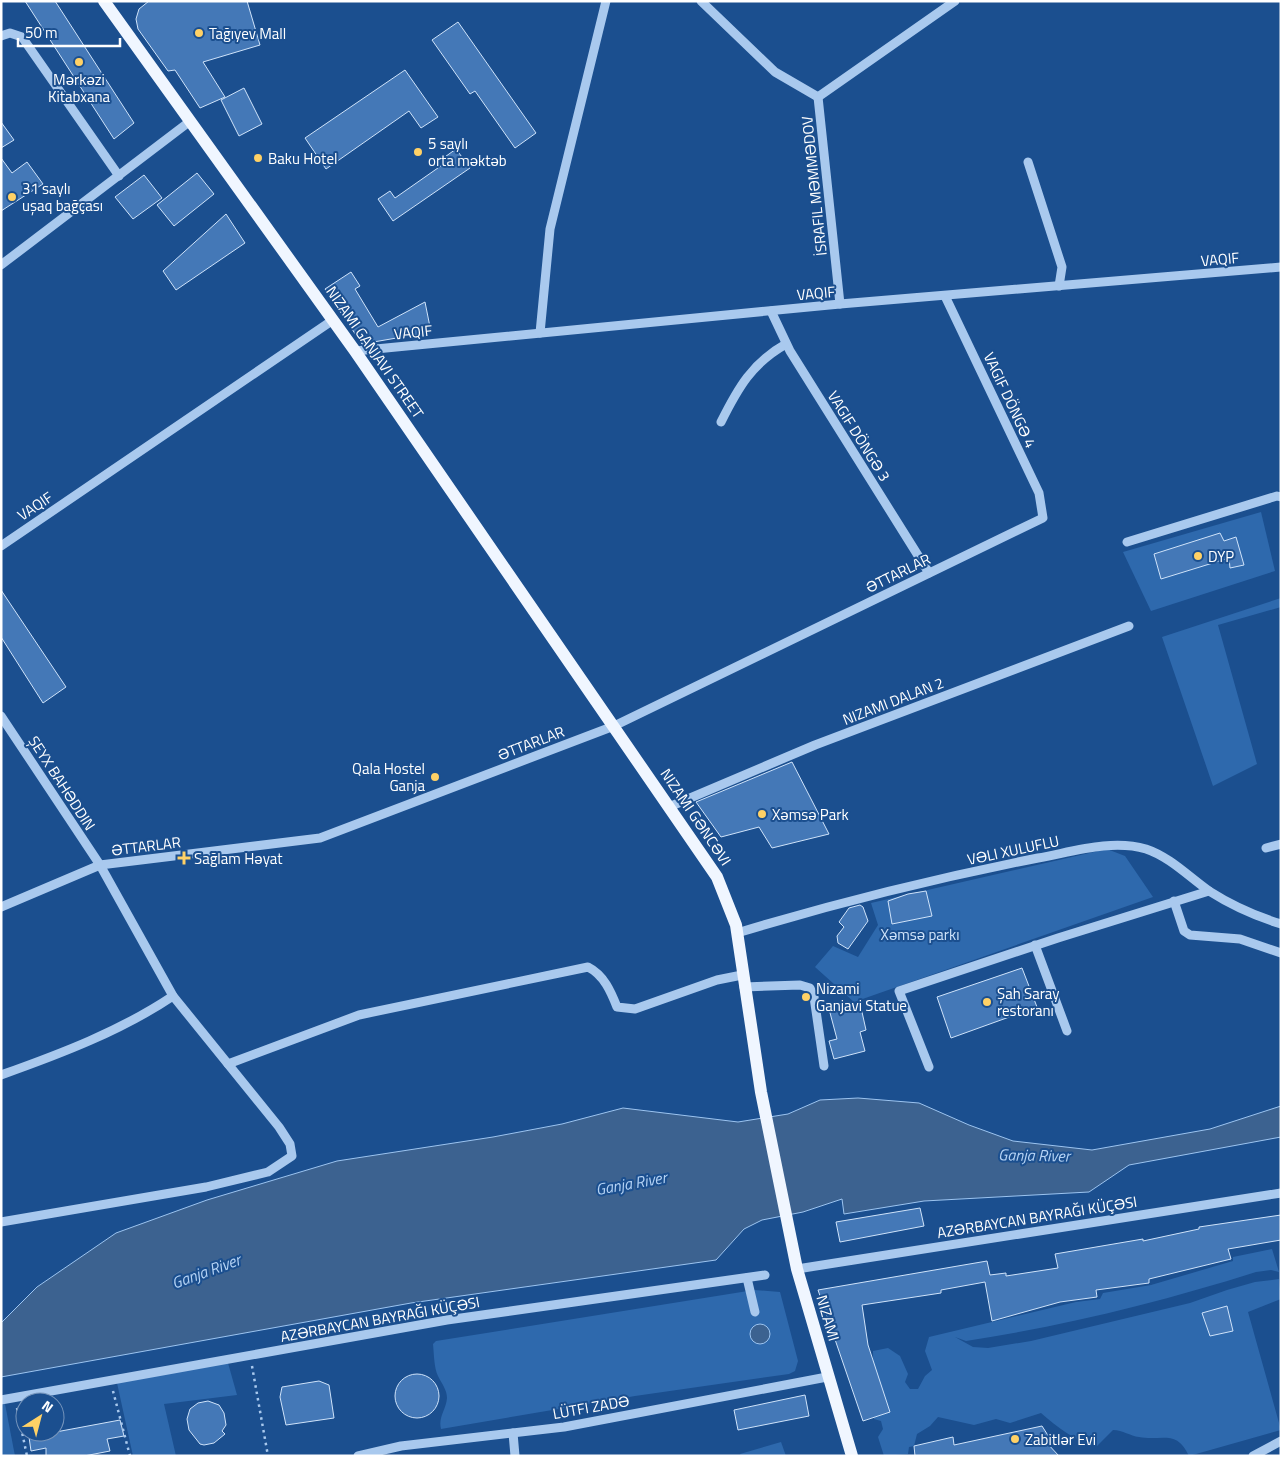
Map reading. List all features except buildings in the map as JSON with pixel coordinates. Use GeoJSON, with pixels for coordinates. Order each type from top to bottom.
{"type":"FeatureCollection","features":[{"type":"Feature","properties":{"kind":"main road","name":"NIZAMI GANJAVI STREET"},"geometry":{"type":"LineString","coordinates":[[104,1],[355,351],[614,726]]}},
{"type":"Feature","properties":{"kind":"main road","name":"NIZAMI GƏNCƏVI"},"geometry":{"type":"LineString","coordinates":[[614,726],[717,878],[737,933],[743,981]]}},
{"type":"Feature","properties":{"kind":"main road","name":"NIZAMI"},"geometry":{"type":"LineString","coordinates":[[743,981],[761,1092],[788,1229],[827,1377]]}},
{"type":"Feature","properties":{"kind":"main road"},"geometry":{"type":"LineString","coordinates":[[827,1377],[852,1456]]}},
{"type":"Feature","properties":{"kind":"street"},"geometry":{"type":"LineString","coordinates":[[540,333],[550,229],[606,1]]}},
{"type":"Feature","properties":{"kind":"street","name":"İSRAFIL MƏMMƏDOV"},"geometry":{"type":"LineString","coordinates":[[701,1],[775,72],[818,97],[840,304]]}},
{"type":"Feature","properties":{"kind":"street"},"geometry":{"type":"LineString","coordinates":[[818,97],[955,1]]}},
{"type":"Feature","properties":{"kind":"street"},"geometry":{"type":"LineString","coordinates":[[1,36],[10,33],[22,37],[119,176]]}},
{"type":"Feature","properties":{"kind":"street"},"geometry":{"type":"LineString","coordinates":[[1,265],[189,122]]}},
{"type":"Feature","properties":{"kind":"street"},"geometry":{"type":"LineString","coordinates":[[1028,162],[1062,267],[1058,286]]}},
{"type":"Feature","properties":{"kind":"street","name":"VAQIF"},"geometry":{"type":"LineString","coordinates":[[355,351],[840,304],[1281,267]]}},
{"type":"Feature","properties":{"kind":"street","name":"VAGIF DÖNGƏ 4"},"geometry":{"type":"LineString","coordinates":[[945,296],[1039,494],[1043,518]]}},
{"type":"Feature","properties":{"kind":"street","name":"VAGIF DÖNGƏ 3"},"geometry":{"type":"LineString","coordinates":[[771,311],[786,344],[930,573]]}},
{"type":"Feature","properties":{"kind":"street","name":"VAQIF"},"geometry":{"type":"LineString","coordinates":[[1,546],[333,320]]}},
{"type":"Feature","properties":{"kind":"street"},"geometry":{"type":"LineString","coordinates":[[721,422],[739,385],[748,374],[786,344]]}},
{"type":"Feature","properties":{"kind":"street"},"geometry":{"type":"LineString","coordinates":[[1127,542],[1277,496],[1281,497]]}},
{"type":"Feature","properties":{"kind":"street","name":"ƏTTARLAR"},"geometry":{"type":"LineString","coordinates":[[1,907],[100,865],[320,838],[614,726],[1043,518]]}},
{"type":"Feature","properties":{"kind":"street","name":"NIZAMI DALAN 2"},"geometry":{"type":"LineString","coordinates":[[669,807],[815,745],[1129,626]]}},
{"type":"Feature","properties":{"kind":"street","name":"ŞEYX BAHƏDDIN"},"geometry":{"type":"LineString","coordinates":[[1,716],[100,865],[173,996],[279,1127],[290,1144],[292,1156],[268,1172],[206,1187],[1,1222]]}},
{"type":"Feature","properties":{"kind":"street"},"geometry":{"type":"LineString","coordinates":[[1266,848],[1281,844]]}},
{"type":"Feature","properties":{"kind":"street","name":"VƏLI XULUFLU"},"geometry":{"type":"LineString","coordinates":[[737,933],[804,913],[994,867],[1107,845],[1146,849],[1180,868],[1209,891],[1255,916],[1281,924]]}},
{"type":"Feature","properties":{"kind":"street"},"geometry":{"type":"LineString","coordinates":[[929,1067],[899,991],[1034,945],[1209,891]]}},
{"type":"Feature","properties":{"kind":"street"},"geometry":{"type":"LineString","coordinates":[[1174,901],[1184,931],[1190,934],[1240,939],[1281,953]]}},
{"type":"Feature","properties":{"kind":"street"},"geometry":{"type":"LineString","coordinates":[[1034,945],[1067,1031]]}},
{"type":"Feature","properties":{"kind":"street"},"geometry":{"type":"LineString","coordinates":[[228,1064],[359,1015],[588,967],[596,971],[609,988],[618,1008],[635,1009],[717,980],[800,985],[810,988],[814,997],[824,1066]]}},
{"type":"Feature","properties":{"kind":"street"},"geometry":{"type":"LineString","coordinates":[[1,1075],[51,1057],[146,1014],[173,996]]}},
{"type":"Feature","properties":{"kind":"street"},"geometry":{"type":"LineString","coordinates":[[797,1269],[1281,1193]]}},
{"type":"Feature","properties":{"kind":"street"},"geometry":{"type":"LineString","coordinates":[[43,1392],[446,1320],[765,1275]]}},
{"type":"Feature","properties":{"kind":"street"},"geometry":{"type":"LineString","coordinates":[[748,1278],[755,1312]]}},
{"type":"Feature","properties":{"kind":"street","name":"LÜTFI ZADƏ"},"geometry":{"type":"LineString","coordinates":[[358,1456],[401,1446],[564,1427],[827,1377]]}},
{"type":"Feature","properties":{"kind":"street"},"geometry":{"type":"LineString","coordinates":[[1,1400],[15,1397]]}},
{"type":"Feature","properties":{"kind":"street"},"geometry":{"type":"LineString","coordinates":[[513,1433],[515,1456]]}},
{"type":"Feature","properties":{"kind":"street"},"geometry":{"type":"LineString","coordinates":[[1253,1456],[1281,1441]]}},
{"type":"Feature","properties":{"kind":"path"},"geometry":{"type":"LineString","coordinates":[[250,1355],[268,1456]]}},
{"type":"Feature","properties":{"kind":"path"},"geometry":{"type":"LineString","coordinates":[[111,1380],[130,1456]]}},
{"type":"Feature","properties":{"kind":"path"},"geometry":{"type":"LineString","coordinates":[[25,1442],[28,1456]]}},
{"type":"Feature","properties":{"kind":"green space"},"geometry":{"type":"Polygon","coordinates":[[[1261,512],[1275,571],[1151,611],[1123,552],[1261,512]]]}},
{"type":"Feature","properties":{"kind":"green space"},"geometry":{"type":"Polygon","coordinates":[[[1281,598],[1281,607],[1218,625],[1257,764],[1213,786],[1162,637],[1281,598]]]}},
{"type":"Feature","properties":{"kind":"green space","name":"Xəmsə parkı"},"geometry":{"type":"Polygon","coordinates":[[[1107,849],[1125,856],[1153,897],[854,1002],[815,967],[833,946],[858,957],[878,925],[871,903],[1107,849]]]}},
{"type":"Feature","properties":{"kind":"green space"},"geometry":{"type":"Polygon","coordinates":[[[1272,1249],[1279,1272],[1271,1270],[1256,1272],[1148,1303],[1039,1328],[966,1341],[955,1337],[973,1347],[988,1348],[1031,1341],[1190,1303],[1255,1282],[1279,1279],[1281,1299],[1248,1312],[1281,1430],[1189,1456],[1179,1442],[1174,1439],[1139,1437],[1117,1430],[1113,1430],[1097,1446],[1089,1444],[1067,1433],[1041,1413],[1010,1423],[996,1419],[974,1425],[938,1417],[930,1426],[917,1434],[914,1446],[909,1447],[908,1454],[884,1456],[878,1437],[883,1429],[881,1421],[874,1419],[873,1351],[888,1348],[900,1356],[908,1374],[905,1382],[910,1389],[918,1389],[925,1376],[932,1370],[925,1351],[929,1337],[1076,1302],[1100,1299],[1103,1293],[1151,1285],[1233,1261],[1233,1257],[1272,1249]]]}},
{"type":"Feature","properties":{"kind":"green space"},"geometry":{"type":"Polygon","coordinates":[[[754,1290],[780,1292],[798,1361],[795,1371],[789,1374],[635,1396],[441,1429],[441,1417],[447,1395],[438,1376],[434,1361],[433,1344],[436,1341],[754,1290]]]}},
{"type":"Feature","properties":{"kind":"green space"},"geometry":{"type":"Polygon","coordinates":[[[228,1363],[237,1395],[164,1404],[176,1456],[133,1456],[117,1383],[228,1363]]]}},
{"type":"Feature","properties":{"kind":"green space"},"geometry":{"type":"Polygon","coordinates":[[[5,1404],[15,1456],[1,1456],[1,1405],[5,1404]]]}},
{"type":"Feature","properties":{"kind":"green space"},"geometry":{"type":"Polygon","coordinates":[[[781,1442],[786,1456],[741,1456],[740,1454],[781,1442]]]}},
{"type":"Feature","properties":{"kind":"water","name":"Ganja River"},"geometry":{"type":"Polygon","coordinates":[[[858,1098],[919,1103],[969,1125],[1013,1141],[1092,1150],[1210,1129],[1281,1106],[1281,1137],[1129,1165],[1089,1192],[924,1201],[844,1214],[842,1199],[803,1212],[762,1220],[744,1229],[716,1260],[411,1303],[1,1377],[1,1323],[37,1287],[116,1233],[207,1200],[337,1161],[493,1137],[562,1124],[623,1108],[738,1122],[788,1114],[820,1100],[858,1098]]]}},
{"type":"Feature","properties":{"kind":"water"},"geometry":{"type":"Polygon","coordinates":[[[760,1324],[767,1327],[770,1334],[767,1341],[760,1344],[753,1341],[750,1334],[753,1327],[760,1324]]]}},
{"type":"Feature","properties":{"kind":"place","name":"Tağıyev Mall"},"geometry":{"type":"Point","coordinates":[199,33]}},
{"type":"Feature","properties":{"kind":"place","name":"Mərkəzi Kitabxana"},"geometry":{"type":"Point","coordinates":[79,62]}},
{"type":"Feature","properties":{"kind":"place","name":"5 saylı orta məktəb"},"geometry":{"type":"Point","coordinates":[418,152]}},
{"type":"Feature","properties":{"kind":"place","name":"Baku Hotel"},"geometry":{"type":"Point","coordinates":[258,158]}},
{"type":"Feature","properties":{"kind":"place","name":"31 saylı uşaq bağçası"},"geometry":{"type":"Point","coordinates":[12,197]}},
{"type":"Feature","properties":{"kind":"place","name":"DYP"},"geometry":{"type":"Point","coordinates":[1198,556]}},
{"type":"Feature","properties":{"kind":"place","name":"Qala Hostel Ganja"},"geometry":{"type":"Point","coordinates":[435,777]}},
{"type":"Feature","properties":{"kind":"place","name":"Xəmsə Park"},"geometry":{"type":"Point","coordinates":[762,814]}},
{"type":"Feature","properties":{"kind":"place","name":"Sağlam Həyat"},"geometry":{"type":"Point","coordinates":[184,858]}},
{"type":"Feature","properties":{"kind":"place","name":"Nizami Ganjavi Statue"},"geometry":{"type":"Point","coordinates":[806,997]}},
{"type":"Feature","properties":{"kind":"place","name":"Şah Saray restoranı"},"geometry":{"type":"Point","coordinates":[987,1002]}},
{"type":"Feature","properties":{"kind":"place","name":"Zabitlər Evi"},"geometry":{"type":"Point","coordinates":[1015,1439]}}]}
